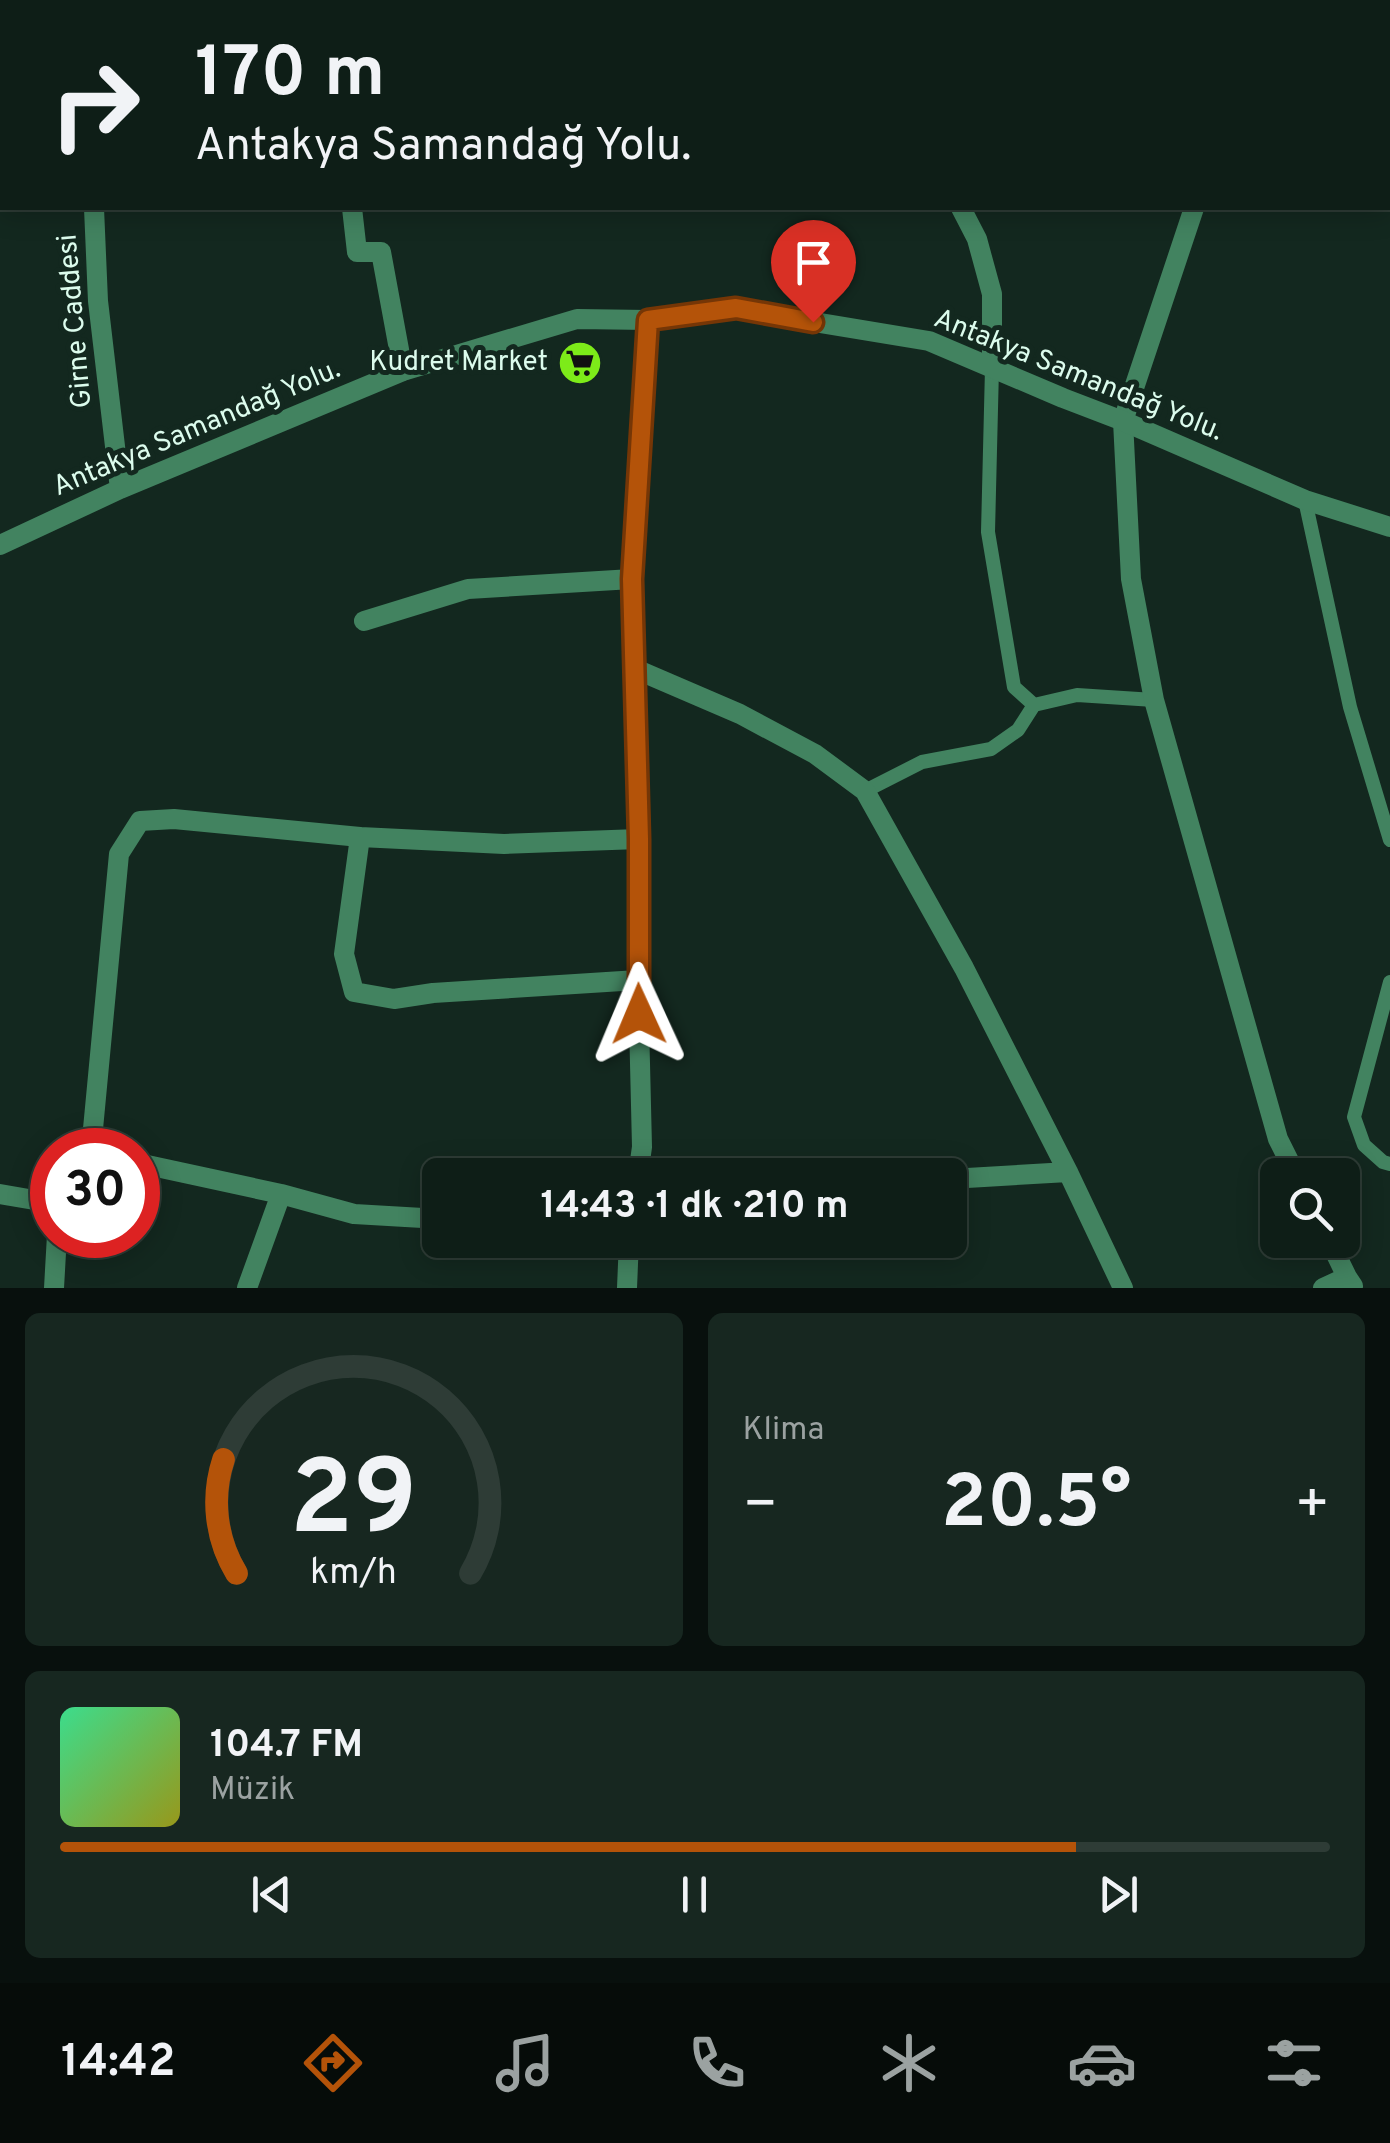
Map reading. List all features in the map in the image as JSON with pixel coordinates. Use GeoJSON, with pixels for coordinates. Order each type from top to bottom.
{"type":"FeatureCollection","features":[{"type":"Feature","properties":{"kind":"street","name":"Girne Caddesi"},"geometry":{"type":"LineString","coordinates":[[94,210],[98,300],[120,490]]}},
{"type":"Feature","properties":{"kind":"street"},"geometry":{"type":"LineString","coordinates":[[352,210],[357,252],[380,252],[402,372]]}},
{"type":"Feature","properties":{"kind":"street"},"geometry":{"type":"LineString","coordinates":[[962,210],[977,240],[992,294],[992,368]]}},
{"type":"Feature","properties":{"kind":"street"},"geometry":{"type":"LineString","coordinates":[[1193,210],[1123,421],[1132,579],[1154,700],[1278,1139],[1288,1158]]}},
{"type":"Feature","properties":{"kind":"street","name":"Antakya Samandağ Yolu."},"geometry":{"type":"LineString","coordinates":[[0,544],[402,372],[577,319],[648,320],[736,308],[929,341],[1305,500],[1390,528]]}},
{"type":"Feature","properties":{"kind":"street"},"geometry":{"type":"LineString","coordinates":[[640,1158],[639,839],[632,579],[648,320]]}},
{"type":"Feature","properties":{"kind":"street"},"geometry":{"type":"LineString","coordinates":[[364,621],[468,589],[632,579]]}},
{"type":"Feature","properties":{"kind":"street"},"geometry":{"type":"LineString","coordinates":[[633,668],[740,714],[816,754],[864,791],[964,968],[1123,1288]]}},
{"type":"Feature","properties":{"kind":"street"},"geometry":{"type":"LineString","coordinates":[[93,1128],[118,854],[140,821],[174,819],[360,837],[504,844],[639,839]]}},
{"type":"Feature","properties":{"kind":"street"},"geometry":{"type":"LineString","coordinates":[[360,837],[344,954],[354,992],[394,999],[638,980]]}},
{"type":"Feature","properties":{"kind":"street"},"geometry":{"type":"LineString","coordinates":[[160,1169],[354,1214],[422,1218]]}},
{"type":"Feature","properties":{"kind":"street"},"geometry":{"type":"LineString","coordinates":[[967,1179],[1068,1172]]}},
{"type":"Feature","properties":{"kind":"street"},"geometry":{"type":"LineString","coordinates":[[0,1194],[30,1199]]}},
{"type":"Feature","properties":{"kind":"street"},"geometry":{"type":"LineString","coordinates":[[247,1288],[281,1194]]}},
{"type":"Feature","properties":{"kind":"street"},"geometry":{"type":"LineString","coordinates":[[54,1288],[56,1258]]}},
{"type":"Feature","properties":{"kind":"street"},"geometry":{"type":"LineString","coordinates":[[627,1288],[628,1258]]}},
{"type":"Feature","properties":{"kind":"street"},"geometry":{"type":"LineString","coordinates":[[1323,1288],[1350,1282],[1338,1258]]}},
{"type":"Feature","properties":{"kind":"lane"},"geometry":{"type":"LineString","coordinates":[[992,368],[988,532],[1014,687],[1034,705]]}},
{"type":"Feature","properties":{"kind":"lane"},"geometry":{"type":"LineString","coordinates":[[1305,500],[1350,706],[1390,840]]}},
{"type":"Feature","properties":{"kind":"lane"},"geometry":{"type":"LineString","coordinates":[[864,791],[922,762],[991,749],[1018,730],[1034,705],[1078,695],[1154,700]]}},
{"type":"Feature","properties":{"kind":"lane"},"geometry":{"type":"LineString","coordinates":[[1390,982],[1354,1117],[1364,1146],[1390,1164]]}},
{"type":"Feature","properties":{"kind":"place","name":"Kudret Market"},"geometry":{"type":"Point","coordinates":[580,363]}},
{"type":"Feature","properties":{"kind":"route"},"geometry":{"type":"LineString","coordinates":[[639,1014],[632,579],[648,320],[736,308],[813,322]]}}]}
